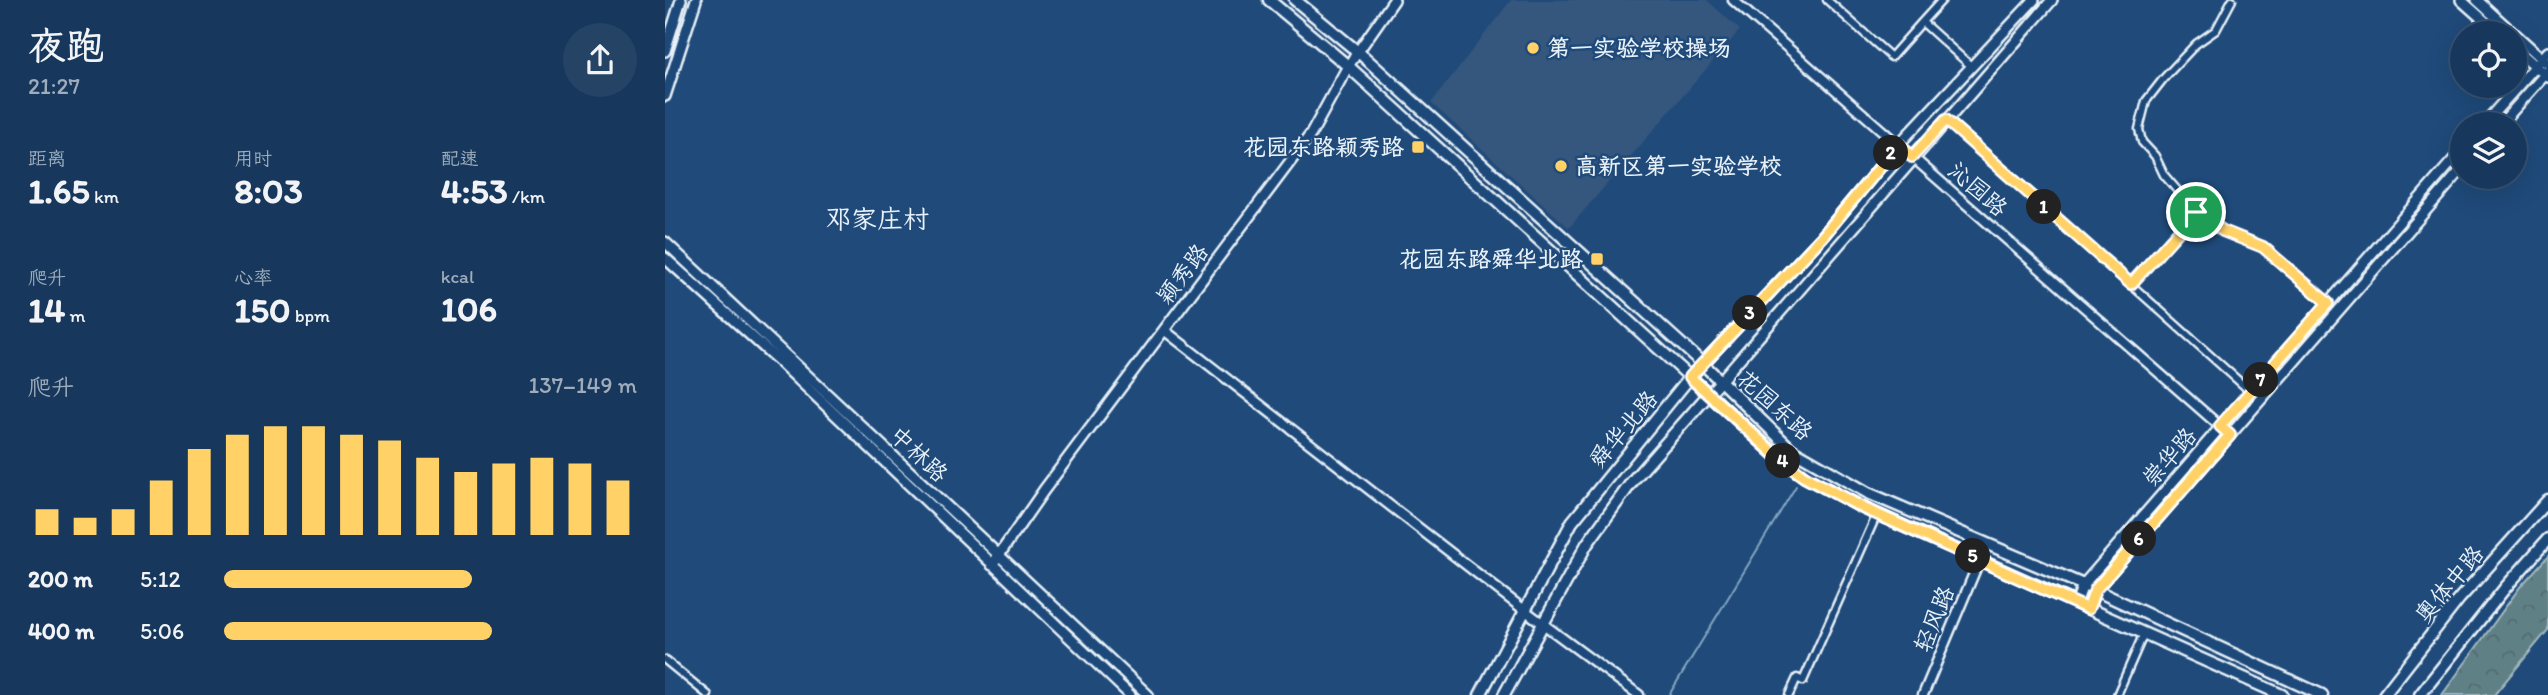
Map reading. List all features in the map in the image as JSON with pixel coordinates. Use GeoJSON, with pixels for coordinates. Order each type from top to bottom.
{"type":"FeatureCollection","features":[{"type":"Feature","properties":{"kind":"main road"},"geometry":{"type":"LineString","coordinates":[[665,51],[681,0]]}},
{"type":"Feature","properties":{"kind":"main road"},"geometry":{"type":"LineString","coordinates":[[665,96],[696,0]]}},
{"type":"Feature","properties":{"kind":"main road","name":"花园东路"},"geometry":{"type":"LineString","coordinates":[[1269,0],[1348,66],[1779,458],[1805,477],[1877,514],[2281,695]]}},
{"type":"Feature","properties":{"kind":"main road","name":"花园东路"},"geometry":{"type":"LineString","coordinates":[[1295,0],[1358,52],[1702,363],[1766,427],[1814,464],[1868,493],[2095,590],[2322,695]]}},
{"type":"Feature","properties":{"kind":"main road","name":"颖秀路"},"geometry":{"type":"LineString","coordinates":[[992,565],[1311,134],[1348,66],[1394,0]]}},
{"type":"Feature","properties":{"kind":"main road","name":"舜华北路"},"geometry":{"type":"LineString","coordinates":[[1480,695],[1572,522],[1702,363],[1822,237],[1899,144],[2034,0]]}},
{"type":"Feature","properties":{"kind":"main road","name":"舜华北路"},"geometry":{"type":"LineString","coordinates":[[1503,695],[1587,544],[1634,480],[1912,157],[2052,0]]}},
{"type":"Feature","properties":{"kind":"main road"},"geometry":{"type":"LineString","coordinates":[[2461,0],[2485,21]]}},
{"type":"Feature","properties":{"kind":"main road"},"geometry":{"type":"LineString","coordinates":[[2477,0],[2500,21]]}},
{"type":"Feature","properties":{"kind":"main road"},"geometry":{"type":"LineString","coordinates":[[2512,112],[2547,74],[2543,60],[2527,46]]}},
{"type":"Feature","properties":{"kind":"main road"},"geometry":{"type":"LineString","coordinates":[[2495,112],[2543,60]]}},
{"type":"Feature","properties":{"kind":"main road","name":"崇华路"},"geometry":{"type":"LineString","coordinates":[[2076,603],[2083,585],[2450,164]]}},
{"type":"Feature","properties":{"kind":"main road","name":"崇华路"},"geometry":{"type":"LineString","coordinates":[[2088,609],[2095,590],[2450,183]]}},
{"type":"Feature","properties":{"kind":"main road","name":"中林路"},"geometry":{"type":"LineString","coordinates":[[665,242],[1148,695]]}},
{"type":"Feature","properties":{"kind":"main road","name":"中林路"},"geometry":{"type":"LineString","coordinates":[[665,258],[1131,695]]}},
{"type":"Feature","properties":{"kind":"main road","name":"奥体中路"},"geometry":{"type":"LineString","coordinates":[[2384,695],[2459,599],[2548,500]]}},
{"type":"Feature","properties":{"kind":"main road","name":"奥体中路"},"geometry":{"type":"LineString","coordinates":[[2420,695],[2505,588],[2548,539]]}},
{"type":"Feature","properties":{"kind":"street","name":"沁园路"},"geometry":{"type":"LineString","coordinates":[[1733,0],[2230,435]]}},
{"type":"Feature","properties":{"kind":"street"},"geometry":{"type":"LineString","coordinates":[[1827,0],[1891,57],[1942,0]]}},
{"type":"Feature","properties":{"kind":"street"},"geometry":{"type":"LineString","coordinates":[[2232,0],[2216,30],[2196,44],[2146,102],[2139,129],[2142,142],[2155,156],[2164,175],[2196,212],[2223,231],[2263,247],[2328,303]]}},
{"type":"Feature","properties":{"kind":"street"},"geometry":{"type":"LineString","coordinates":[[1922,22],[1971,66]]}},
{"type":"Feature","properties":{"kind":"street"},"geometry":{"type":"LineString","coordinates":[[1946,120],[2251,391]]}},
{"type":"Feature","properties":{"kind":"street"},"geometry":{"type":"LineString","coordinates":[[2131,284],[2196,212]]}},
{"type":"Feature","properties":{"kind":"street"},"geometry":{"type":"LineString","coordinates":[[1164,330],[1523,610],[1543,621],[1639,695]]}},
{"type":"Feature","properties":{"kind":"street"},"geometry":{"type":"LineString","coordinates":[[1789,695],[1797,678],[1803,681],[1877,514]]}},
{"type":"Feature","properties":{"kind":"street","name":"轻风路"},"geometry":{"type":"LineString","coordinates":[[1923,695],[1980,559]]}},
{"type":"Feature","properties":{"kind":"street"},"geometry":{"type":"LineString","coordinates":[[2117,695],[2144,632]]}},
{"type":"Feature","properties":{"kind":"street"},"geometry":{"type":"LineString","coordinates":[[665,660],[708,695]]}},
{"type":"Feature","properties":{"kind":"shaded area","name":"高新区第一实验学校"},"geometry":{"type":"Polygon","coordinates":[[[1511,0],[1707,0],[1740,30],[1569,228],[1431,103],[1511,0]]]}},
{"type":"Feature","properties":{"kind":"green space"},"geometry":{"type":"Polygon","coordinates":[[[2548,556],[2548,630],[2494,695],[2442,695],[2520,587],[2548,556]]]}},
{"type":"Feature","properties":{"kind":"waterway"},"geometry":{"type":"LineString","coordinates":[[1669,695],[1796,486]]}},
{"type":"Feature","properties":{"kind":"place","name":"第一实验学校操场"},"geometry":{"type":"Point","coordinates":[1533,48]}},
{"type":"Feature","properties":{"kind":"place","name":"花园东路颖秀路"},"geometry":{"type":"Point","coordinates":[1418,147]}},
{"type":"Feature","properties":{"kind":"place","name":"高新区第一实验学校"},"geometry":{"type":"Point","coordinates":[1561,166]}},
{"type":"Feature","properties":{"kind":"place","name":"花园东路舜华北路"},"geometry":{"type":"Point","coordinates":[1597,259]}},
{"type":"Feature","properties":{"kind":"district","name":"邓家庄村"},"geometry":{"type":"Point","coordinates":[877,219]}},
{"type":"Feature","properties":{"kind":"route"},"geometry":{"type":"LineString","coordinates":[[1946,120],[2131,284],[2196,212],[2223,231],[2263,247],[2328,303],[2220,426],[2230,435],[2095,590],[2088,609],[1863,508],[1805,477],[1779,458],[1690,377],[1822,237],[1899,144],[1912,157],[1946,120]]}}]}
